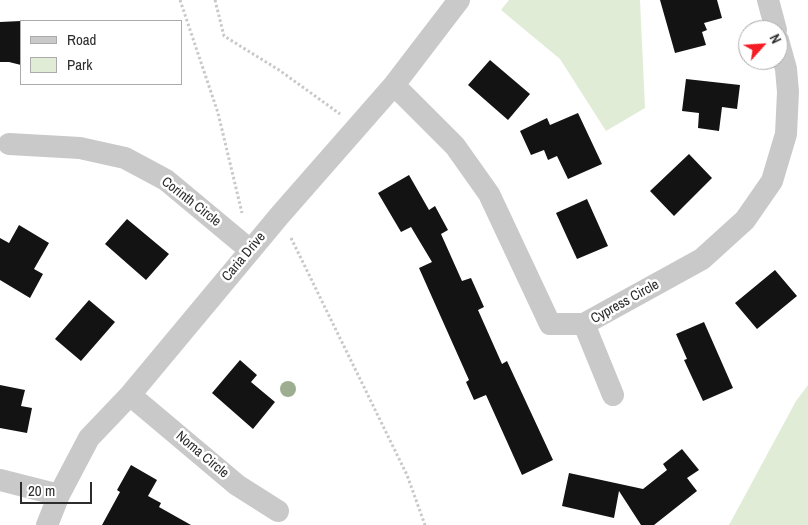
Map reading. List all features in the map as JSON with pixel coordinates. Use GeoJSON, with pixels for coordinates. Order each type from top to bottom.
{"type":"FeatureCollection","features":[{"type":"Feature","properties":{"kind":"street","name":"Caria Drive"},"geometry":{"type":"LineString","coordinates":[[47,525],[59,495],[89,438],[130,395],[250,250],[357,125],[394,85],[459,0]]}},
{"type":"Feature","properties":{"kind":"street"},"geometry":{"type":"LineString","coordinates":[[768,0],[773,20]]}},
{"type":"Feature","properties":{"kind":"street","name":"Cypress Circle"},"geometry":{"type":"LineString","coordinates":[[394,85],[455,146],[489,194],[550,324],[584,324],[702,259],[745,220],[772,181],[786,134],[788,92],[786,70]]}},
{"type":"Feature","properties":{"kind":"street","name":"Corinth Circle"},"geometry":{"type":"LineString","coordinates":[[9,144],[80,148],[124,158],[166,180],[250,250]]}},
{"type":"Feature","properties":{"kind":"street"},"geometry":{"type":"LineString","coordinates":[[584,324],[613,394]]}},
{"type":"Feature","properties":{"kind":"street","name":"Noma Circle"},"geometry":{"type":"LineString","coordinates":[[130,395],[237,485],[278,511]]}},
{"type":"Feature","properties":{"kind":"street"},"geometry":{"type":"LineString","coordinates":[[0,480],[59,495]]}},
{"type":"Feature","properties":{"kind":"path"},"geometry":{"type":"LineString","coordinates":[[180,0],[218,113],[242,211]]}},
{"type":"Feature","properties":{"kind":"path"},"geometry":{"type":"LineString","coordinates":[[215,0],[224,36],[278,70],[357,125]]}},
{"type":"Feature","properties":{"kind":"path"},"geometry":{"type":"LineString","coordinates":[[280,215],[407,475],[425,525]]}},
{"type":"Feature","properties":{"kind":"green space"},"geometry":{"type":"Polygon","coordinates":[[[509,0],[640,0],[645,108],[606,131],[560,59],[501,10],[509,0]]]}},
{"type":"Feature","properties":{"kind":"green space"},"geometry":{"type":"Polygon","coordinates":[[[808,385],[808,525],[729,525],[796,401],[808,385]]]}},
{"type":"Feature","properties":{"kind":"building"},"geometry":{"type":"Polygon","coordinates":[[[660,0],[717,0],[722,18],[704,23],[707,30],[702,32],[706,45],[675,53],[660,0]]]}},
{"type":"Feature","properties":{"kind":"building"},"geometry":{"type":"Polygon","coordinates":[[[20,21],[20,65],[0,62],[0,22],[20,21]]]}},
{"type":"Feature","properties":{"kind":"building"},"geometry":{"type":"Polygon","coordinates":[[[490,60],[530,94],[508,120],[468,85],[490,60]]]}},
{"type":"Feature","properties":{"kind":"building"},"geometry":{"type":"Polygon","coordinates":[[[686,79],[740,85],[737,109],[722,107],[719,131],[698,128],[699,113],[682,111],[686,79]]]}},
{"type":"Feature","properties":{"kind":"building"},"geometry":{"type":"Polygon","coordinates":[[[578,113],[602,164],[568,179],[557,156],[548,160],[544,150],[531,155],[520,131],[547,118],[550,125],[578,113]]]}},
{"type":"Feature","properties":{"kind":"building"},"geometry":{"type":"Polygon","coordinates":[[[689,154],[712,178],[674,216],[650,191],[689,154]]]}},
{"type":"Feature","properties":{"kind":"building"},"geometry":{"type":"Polygon","coordinates":[[[409,175],[429,210],[435,206],[448,230],[441,234],[462,281],[471,278],[484,307],[478,310],[502,364],[507,361],[553,460],[522,475],[486,395],[474,400],[466,382],[469,380],[419,268],[432,262],[411,227],[401,232],[378,193],[409,175]]]}},
{"type":"Feature","properties":{"kind":"building"},"geometry":{"type":"Polygon","coordinates":[[[587,199],[608,246],[577,259],[556,213],[587,199]]]}},
{"type":"Feature","properties":{"kind":"building"},"geometry":{"type":"Polygon","coordinates":[[[127,219],[169,254],[146,280],[105,244],[127,219]]]}},
{"type":"Feature","properties":{"kind":"building"},"geometry":{"type":"Polygon","coordinates":[[[19,225],[49,243],[34,269],[43,274],[30,298],[0,280],[0,238],[9,243],[19,225]]]}},
{"type":"Feature","properties":{"kind":"building"},"geometry":{"type":"Polygon","coordinates":[[[775,270],[797,296],[757,329],[735,303],[775,270]]]}},
{"type":"Feature","properties":{"kind":"building"},"geometry":{"type":"Polygon","coordinates":[[[89,300],[115,322],[81,361],[55,339],[89,300]]]}},
{"type":"Feature","properties":{"kind":"building"},"geometry":{"type":"Polygon","coordinates":[[[704,322],[733,388],[703,401],[684,360],[687,359],[676,334],[704,322]]]}},
{"type":"Feature","properties":{"kind":"building"},"geometry":{"type":"Polygon","coordinates":[[[240,360],[257,375],[251,382],[275,402],[253,429],[212,393],[240,360]]]}},
{"type":"Feature","properties":{"kind":"building"},"geometry":{"type":"Polygon","coordinates":[[[0,385],[25,390],[21,406],[32,408],[27,433],[0,428],[0,385]]]}},
{"type":"Feature","properties":{"kind":"building"},"geometry":{"type":"Polygon","coordinates":[[[682,449],[699,470],[687,478],[697,491],[654,525],[641,525],[619,491],[614,518],[562,506],[569,473],[643,489],[667,470],[663,464],[682,449]]]}},
{"type":"Feature","properties":{"kind":"building"},"geometry":{"type":"Polygon","coordinates":[[[131,465],[157,480],[148,496],[161,503],[159,507],[191,525],[102,525],[120,492],[117,490],[131,465]]]}}]}
